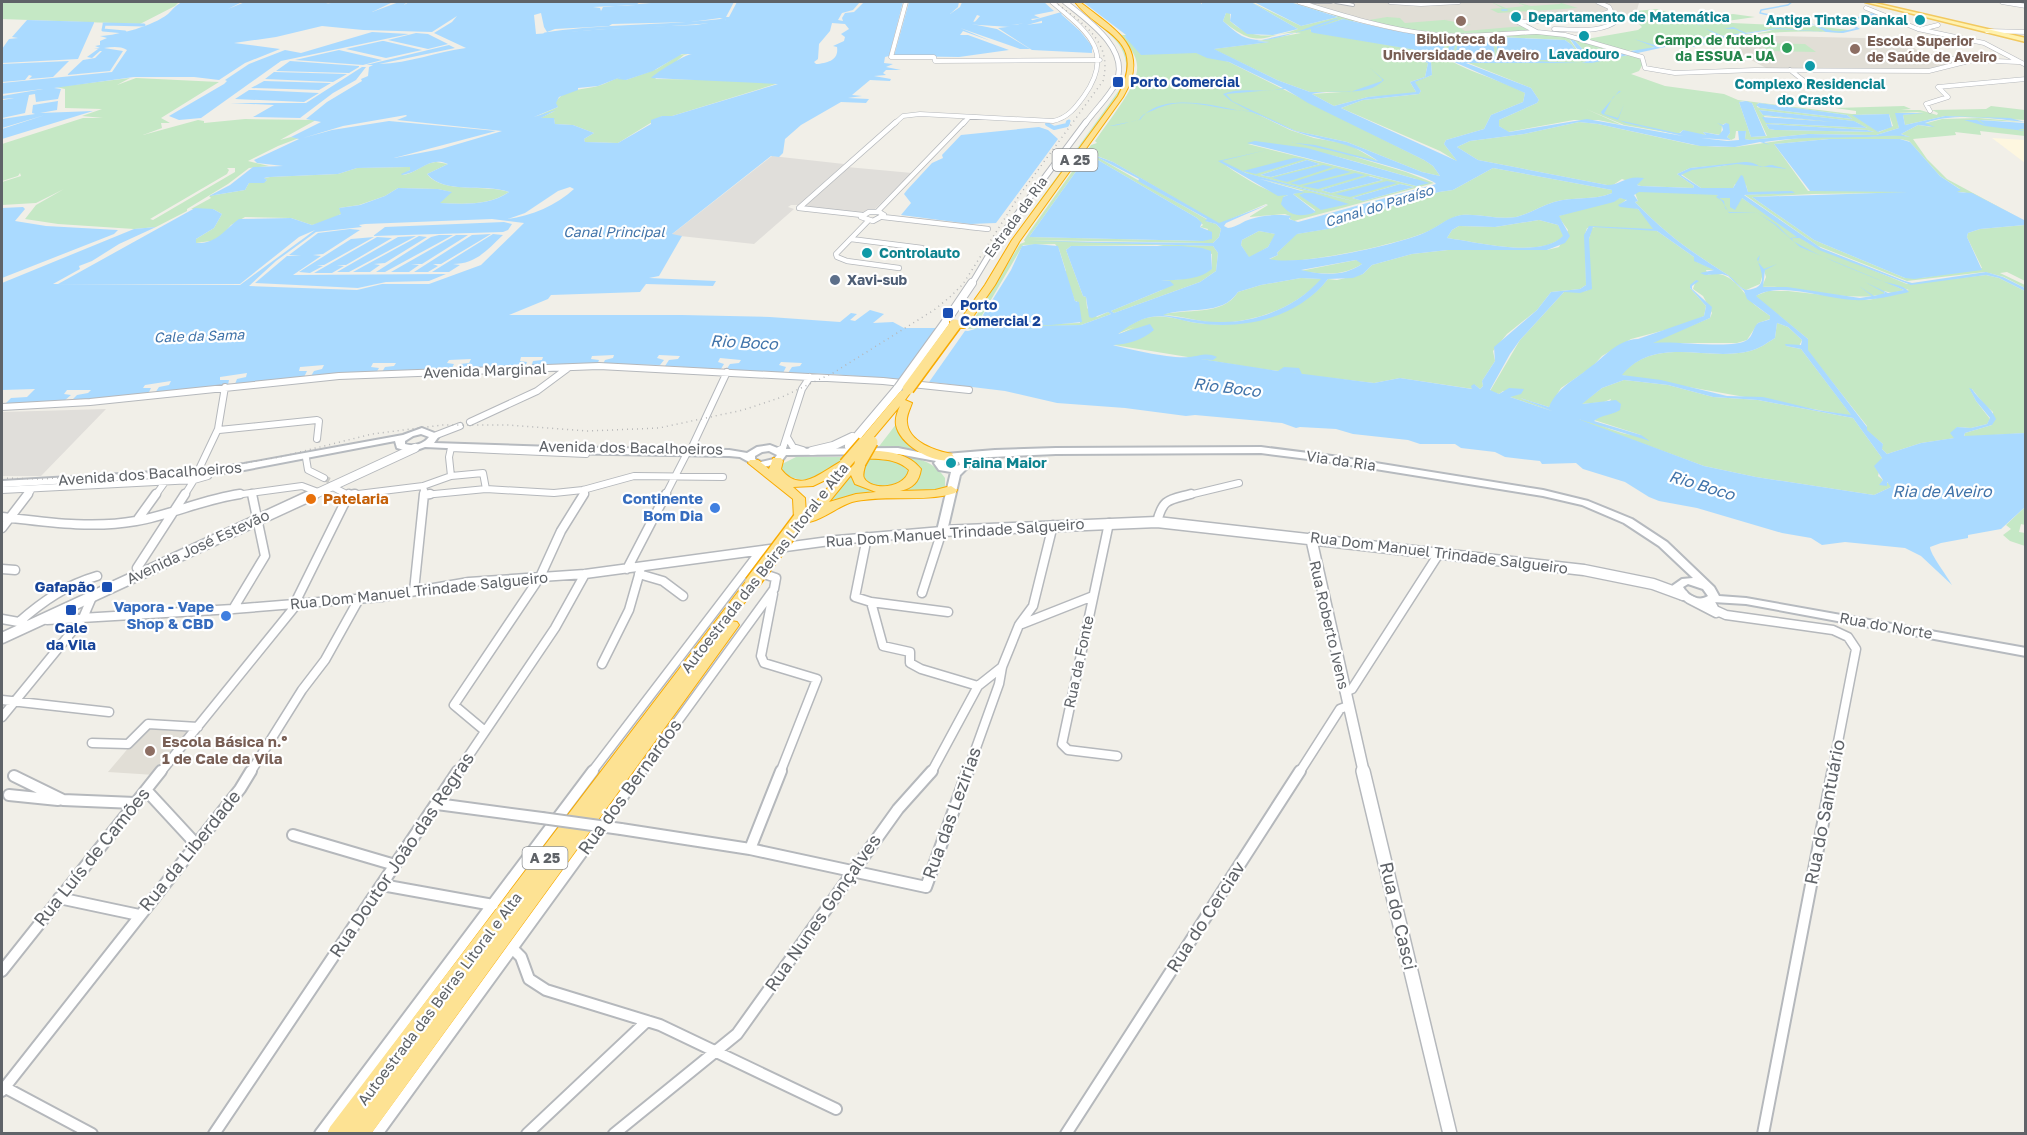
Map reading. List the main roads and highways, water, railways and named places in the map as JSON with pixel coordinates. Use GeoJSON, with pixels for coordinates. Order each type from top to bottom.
{"type":"FeatureCollection","features":[{"type":"Feature","properties":{"kind":"highway","name":"Autoestrada das Beiras Litoral e Alta"},"geometry":{"type":"LineString","coordinates":[[861,452],[975,297],[1006,241],[1125,78],[1127,64],[1122,51],[1110,37],[1070,2]]}},
{"type":"Feature","properties":{"kind":"highway","name":"Autoestrada das Beiras Litoral e Alta"},"geometry":{"type":"LineString","coordinates":[[954,324],[990,285],[1016,242],[1122,96],[1132,78],[1133,64],[1129,50],[1117,36],[1077,2]]}},
{"type":"Feature","properties":{"kind":"highway","name":"Autoestrada das Beiras Litoral e Alta"},"geometry":{"type":"LineString","coordinates":[[358,1134],[804,519],[906,403],[907,389]]}},
{"type":"Feature","properties":{"kind":"highway"},"geometry":{"type":"LineString","coordinates":[[906,403],[901,422],[904,432],[926,451],[951,463]]}},
{"type":"Feature","properties":{"kind":"highway"},"geometry":{"type":"LineString","coordinates":[[779,456],[775,469],[780,476],[802,485],[825,479],[861,452]]}},
{"type":"Feature","properties":{"kind":"highway"},"geometry":{"type":"LineString","coordinates":[[751,461],[799,498],[804,519],[826,506],[846,499],[934,494],[951,490]]}},
{"type":"Feature","properties":{"kind":"highway"},"geometry":{"type":"LineString","coordinates":[[934,494],[943,498],[948,504]]}},
{"type":"Feature","properties":{"kind":"highway","name":"Autoestrada das Beiras Litoral e Alta"},"geometry":{"type":"LineString","coordinates":[[338,1134],[759,581]]}},
{"type":"Feature","properties":{"kind":"main road"},"geometry":{"type":"LineString","coordinates":[[1869,2],[2025,40]]}},
{"type":"Feature","properties":{"kind":"main road"},"geometry":{"type":"LineString","coordinates":[[1869,2],[1916,13]]}},
{"type":"Feature","properties":{"kind":"main road","name":"Avenida dos Bacalhoeiros"},"geometry":{"type":"LineString","coordinates":[[3,486],[206,472],[244,467],[402,443],[422,431],[431,433],[442,441],[515,446],[688,452],[756,450],[767,448],[779,456],[767,465],[751,461],[742,454],[713,452],[554,450],[421,447],[402,443],[367,447],[306,459],[208,476],[3,486]]}},
{"type":"Feature","properties":{"kind":"main road"},"geometry":{"type":"LineString","coordinates":[[421,447],[434,437]]}},
{"type":"Feature","properties":{"kind":"main road"},"geometry":{"type":"LineString","coordinates":[[751,461],[750,455],[756,450]]}},
{"type":"Feature","properties":{"kind":"main road","name":"Via da Ria"},"geometry":{"type":"LineString","coordinates":[[951,463],[984,454],[1056,451],[1261,450],[1332,459],[1573,500],[1628,520],[1655,537],[1710,593]]}},
{"type":"Feature","properties":{"kind":"main road"},"geometry":{"type":"LineString","coordinates":[[779,456],[808,451],[861,452],[898,454],[951,463]]}},
{"type":"Feature","properties":{"kind":"main road"},"geometry":{"type":"LineString","coordinates":[[779,456],[898,451],[951,463]]}},
{"type":"Feature","properties":{"kind":"main road"},"geometry":{"type":"LineString","coordinates":[[951,463],[949,479],[951,490]]}},
{"type":"Feature","properties":{"kind":"main road"},"geometry":{"type":"LineString","coordinates":[[942,531],[956,474],[951,463]]}},
{"type":"Feature","properties":{"kind":"main road"},"geometry":{"type":"LineString","coordinates":[[1678,560],[1684,572],[1677,589],[1685,597],[1697,601],[1710,593],[1696,581],[1680,583]]}},
{"type":"Feature","properties":{"kind":"main road","name":"Rua do Norte"},"geometry":{"type":"LineString","coordinates":[[1710,593],[2025,652]]}},
{"type":"Feature","properties":{"kind":"water"},"geometry":{"type":"Polygon","coordinates":[[[182,2],[242,2],[228,9],[245,2],[331,4],[325,2],[393,2],[372,12],[399,2],[407,2],[404,5],[409,2],[640,2],[637,4],[734,2],[726,17],[729,17],[737,2],[860,2],[853,10],[842,13],[838,20],[843,21],[845,13],[854,12],[864,2],[903,2],[889,56],[885,57],[884,63],[893,64],[886,67],[901,70],[886,70],[883,73],[886,75],[874,76],[891,79],[890,81],[870,80],[852,95],[862,96],[848,98],[869,99],[866,103],[841,102],[801,125],[785,139],[783,153],[779,157],[771,156],[672,234],[682,236],[659,276],[649,278],[716,281],[713,286],[646,284],[640,292],[551,295],[548,299],[509,315],[682,315],[770,317],[840,322],[851,313],[857,314],[850,320],[855,321],[870,310],[884,314],[873,323],[893,322],[904,328],[968,331],[982,327],[1081,325],[1111,314],[1108,312],[1089,317],[1086,297],[1083,296],[1066,250],[1071,246],[1181,246],[1211,251],[1212,269],[1206,273],[1188,279],[1161,281],[1170,281],[1174,285],[1111,311],[1114,313],[1200,282],[1216,271],[1218,253],[1213,246],[1028,241],[1213,243],[1219,237],[1221,229],[1216,224],[1205,221],[1207,219],[1138,181],[1139,179],[1091,154],[1113,162],[1219,223],[1269,204],[1226,223],[1224,226],[1228,228],[1248,220],[1271,215],[1291,216],[1289,219],[1298,222],[1436,184],[1392,167],[1341,153],[1287,142],[1315,145],[1378,161],[1349,146],[1294,131],[1252,112],[1236,110],[1250,111],[1231,101],[1223,94],[1237,91],[1273,90],[1226,94],[1232,101],[1296,131],[1347,142],[1422,172],[1440,176],[1433,166],[1424,160],[1308,103],[1285,89],[1277,90],[1283,88],[1229,62],[1207,58],[1196,53],[1141,55],[1125,37],[1126,35],[1083,2],[1199,2],[1202,4],[1202,2],[1251,2],[1298,29],[1273,35],[1247,34],[1230,21],[1231,14],[1226,13],[1223,21],[1242,36],[1270,42],[1214,49],[1277,80],[1310,92],[1328,92],[1312,94],[1334,106],[1368,97],[1416,92],[1410,82],[1425,77],[1428,63],[1400,54],[1427,59],[1431,62],[1432,75],[1415,82],[1421,91],[1419,94],[1363,100],[1341,108],[1457,161],[1444,144],[1446,140],[1484,129],[1491,115],[1523,102],[1525,93],[1445,58],[1448,56],[1445,53],[1454,39],[1454,49],[1447,58],[1581,63],[1466,63],[1531,88],[1539,100],[1499,120],[1499,126],[1509,132],[1587,119],[1683,136],[1618,120],[1677,133],[1683,130],[1719,135],[1723,130],[1722,126],[1717,123],[1723,125],[1726,123],[1729,124],[1730,133],[1727,137],[1731,140],[1701,138],[1727,141],[1739,140],[1738,131],[1746,131],[1745,139],[1750,140],[1808,134],[1876,135],[1899,128],[1895,113],[1924,113],[1903,115],[1905,125],[1945,116],[2010,118],[2025,122],[1975,117],[1949,118],[1925,123],[1935,127],[1918,125],[1901,134],[1910,137],[1799,138],[1764,142],[1770,145],[1760,142],[1735,147],[1700,146],[1579,122],[1524,134],[1470,141],[1457,147],[1478,160],[1607,185],[1638,177],[1644,178],[1637,185],[1641,186],[1693,188],[1694,186],[1677,174],[1690,168],[1744,162],[1753,163],[1759,166],[1737,164],[1692,170],[1681,175],[1701,188],[1733,188],[1741,175],[1748,192],[1792,191],[1795,193],[1744,195],[1821,248],[1905,281],[1912,283],[1986,272],[2003,277],[2025,288],[2025,291],[1999,278],[1986,275],[1911,285],[1819,250],[1800,238],[1792,238],[1793,241],[1758,213],[1777,225],[1790,238],[1797,237],[1742,198],[1735,210],[1730,207],[1730,198],[1719,198],[1724,201],[1725,206],[1716,197],[1718,195],[1639,192],[1634,195],[1638,201],[1635,202],[1668,233],[1731,277],[1746,290],[1753,289],[1761,283],[1762,274],[1758,262],[1764,269],[1777,264],[1765,270],[1763,287],[1787,287],[1860,298],[1872,296],[1859,286],[1874,296],[1885,293],[1865,282],[1888,293],[1904,290],[1883,281],[1906,289],[1909,292],[1860,300],[1790,290],[1766,292],[1756,296],[1808,339],[1808,350],[1867,430],[1883,444],[1882,449],[1887,454],[1921,443],[1954,438],[1950,433],[1957,427],[1971,428],[1987,424],[1990,418],[1969,388],[1972,389],[1996,419],[1992,425],[1965,433],[1964,436],[2025,433],[2025,507],[2001,529],[1968,535],[1968,538],[1930,547],[1952,585],[1921,556],[1905,548],[1845,542],[1822,545],[1811,538],[1782,533],[1697,508],[1659,501],[1625,482],[1583,469],[1576,463],[1542,464],[1540,461],[1505,457],[1495,452],[1461,448],[1455,444],[1420,444],[1408,440],[1353,434],[1336,429],[1296,428],[1282,423],[1057,403],[1005,391],[931,382],[788,373],[792,367],[800,366],[802,363],[781,362],[779,365],[786,367],[783,373],[726,370],[730,364],[739,363],[741,360],[720,358],[718,362],[724,364],[721,369],[665,366],[669,360],[678,359],[680,356],[659,355],[657,358],[664,360],[660,365],[603,364],[605,360],[613,358],[614,355],[592,356],[591,359],[599,360],[597,365],[531,367],[533,361],[542,360],[543,357],[521,357],[520,361],[527,362],[525,367],[457,370],[460,364],[469,363],[471,359],[449,360],[447,363],[454,364],[451,370],[382,372],[385,367],[394,366],[396,363],[373,363],[371,367],[379,368],[376,373],[311,376],[314,371],[322,369],[324,365],[300,367],[299,371],[307,371],[304,377],[235,384],[237,379],[246,377],[247,373],[220,377],[220,380],[229,380],[228,385],[155,393],[159,387],[169,385],[171,381],[145,385],[143,388],[151,388],[148,394],[71,401],[77,395],[88,393],[91,390],[67,390],[64,394],[71,395],[64,401],[5,404],[11,398],[27,397],[35,389],[2,390],[2,283],[134,229],[156,227],[79,266],[80,269],[53,284],[240,285],[315,230],[299,237],[240,284],[58,284],[195,208],[213,209],[222,214],[214,228],[196,239],[196,243],[203,243],[220,236],[239,219],[291,218],[312,225],[341,214],[339,208],[360,205],[385,196],[398,188],[438,189],[452,192],[440,203],[467,204],[493,200],[509,192],[444,184],[427,174],[448,164],[435,162],[402,175],[410,170],[410,167],[357,168],[338,174],[270,177],[264,178],[267,180],[264,183],[249,183],[245,190],[209,196],[230,185],[253,167],[283,166],[257,163],[254,160],[299,139],[291,137],[321,122],[306,119],[327,102],[368,76],[369,67],[373,65],[366,65],[449,45],[455,48],[379,64],[401,62],[466,48],[434,33],[452,22],[457,16],[432,32],[322,26],[276,37],[234,43],[280,49],[245,63],[219,80],[194,77],[134,77],[54,88],[61,89],[58,99],[36,102],[35,94],[29,95],[25,113],[2,118],[3,100],[14,98],[2,99],[2,96],[43,89],[2,94],[2,83],[112,72],[127,50],[119,47],[104,48],[123,51],[110,71],[67,75],[83,60],[95,58],[102,51],[92,58],[87,57],[98,49],[94,49],[100,48],[95,46],[100,45],[100,41],[107,38],[100,36],[145,26],[162,18],[182,2]],[[541,13],[534,15],[536,34],[696,25],[726,20],[720,18],[691,22],[612,24],[555,29],[547,32],[541,13]],[[832,23],[830,31],[819,44],[818,59],[814,62],[816,64],[828,62],[834,58],[837,47],[833,46],[844,41],[845,37],[841,34],[849,29],[845,24],[832,23]],[[682,54],[653,71],[626,80],[617,79],[621,77],[598,86],[578,88],[578,90],[559,97],[556,103],[558,107],[534,117],[556,110],[541,118],[554,118],[555,124],[573,125],[594,133],[584,139],[585,142],[618,143],[651,124],[651,120],[662,116],[672,116],[778,84],[651,78],[671,64],[692,54],[682,54]],[[407,116],[343,126],[303,138],[332,130],[389,121],[496,131],[394,158],[441,149],[502,131],[397,120],[407,116]],[[1493,168],[1453,190],[1376,211],[1334,228],[1297,234],[1277,253],[1278,255],[1269,259],[1302,260],[1346,254],[1410,238],[1429,231],[1456,216],[1516,217],[1554,202],[1598,197],[1612,193],[1612,190],[1493,168]],[[570,187],[558,191],[525,213],[508,219],[543,209],[574,189],[570,187]],[[1620,198],[1614,202],[1559,216],[1570,236],[1565,243],[1547,250],[1448,250],[1412,254],[1372,265],[1363,274],[1353,278],[1328,279],[1301,303],[1269,318],[1233,325],[1215,325],[1168,317],[1151,317],[1138,321],[1118,334],[1150,324],[1154,330],[1135,341],[1113,345],[1172,357],[1210,355],[1217,357],[1213,360],[1201,359],[1278,371],[1284,367],[1299,368],[1302,374],[1374,383],[1400,378],[1472,389],[1471,386],[1474,384],[1480,389],[1483,386],[1482,381],[1495,361],[1494,347],[1537,310],[1551,292],[1580,289],[1586,285],[1584,235],[1589,226],[1653,229],[1638,209],[1620,207],[1618,205],[1627,200],[1620,198]],[[492,219],[365,224],[359,225],[362,227],[316,232],[276,261],[249,286],[357,290],[382,284],[429,284],[481,265],[524,223],[492,219]],[[1539,220],[1495,227],[1459,226],[1452,230],[1447,238],[1524,248],[1553,243],[1563,236],[1558,225],[1539,220]],[[1593,227],[1589,239],[1592,289],[1580,293],[1564,292],[1520,340],[1490,390],[1499,394],[1509,388],[1524,389],[1521,394],[1510,397],[1552,411],[1520,398],[1549,407],[1561,390],[1623,342],[1704,316],[1706,306],[1690,288],[1696,280],[1699,281],[1692,286],[1692,289],[1712,307],[1710,318],[1653,343],[1716,345],[1740,343],[1749,338],[1757,324],[1770,319],[1770,316],[1747,299],[1744,291],[1728,276],[1700,273],[1714,270],[1694,261],[1694,257],[1657,231],[1593,227]],[[1259,231],[1242,240],[1241,245],[1249,257],[1268,247],[1275,234],[1259,231]],[[1356,260],[1301,270],[1325,274],[1340,273],[1362,264],[1356,260]],[[1301,278],[1261,285],[1238,292],[1231,300],[1213,308],[1163,315],[1212,322],[1247,320],[1288,305],[1300,298],[1321,279],[1301,278]],[[1777,323],[1775,338],[1753,350],[1733,354],[1682,352],[1650,356],[1635,363],[1622,375],[1661,380],[1727,396],[1763,397],[1817,410],[1851,415],[1801,349],[1785,344],[1801,345],[1802,340],[1788,327],[1777,323]],[[1624,380],[1602,388],[1582,404],[1616,400],[1621,404],[1620,410],[1594,421],[1641,435],[1650,441],[1578,419],[1704,466],[1756,477],[1874,495],[1891,487],[1887,482],[1887,486],[1879,485],[1883,480],[1874,466],[1882,458],[1853,418],[1758,400],[1713,397],[1668,385],[1624,380]]]}},
{"type":"Feature","properties":{"kind":"water"},"geometry":{"type":"Polygon","coordinates":[[[909,2],[959,2],[958,7],[950,14],[960,7],[962,2],[1044,2],[1054,11],[1034,15],[1040,18],[1031,19],[1033,21],[1029,23],[998,26],[974,23],[980,16],[977,15],[972,24],[997,29],[1030,49],[1020,49],[960,28],[991,41],[963,31],[960,35],[968,35],[1009,50],[959,57],[894,56],[909,2]]]}},
{"type":"Feature","properties":{"kind":"water"},"geometry":{"type":"Polygon","coordinates":[[[1254,2],[1290,2],[1338,17],[1301,26],[1254,2]]]}},
{"type":"Feature","properties":{"kind":"water"},"geometry":{"type":"Polygon","coordinates":[[[1061,14],[1080,31],[1092,46],[1092,53],[1032,50],[998,28],[1042,23],[1042,20],[1061,14]]]}},
{"type":"Feature","properties":{"kind":"water"},"geometry":{"type":"Polygon","coordinates":[[[1868,14],[1880,14],[1861,18],[1851,23],[1860,29],[1843,33],[1826,32],[1812,24],[1829,30],[1843,31],[1856,28],[1847,22],[1855,18],[1868,14]]]}},
{"type":"Feature","properties":{"kind":"water"},"geometry":{"type":"Polygon","coordinates":[[[1676,15],[1697,21],[1700,25],[1676,15]]]}},
{"type":"Feature","properties":{"kind":"water"},"geometry":{"type":"Polygon","coordinates":[[[1341,18],[1312,29],[1343,19],[1396,31],[1449,39],[1440,54],[1314,33],[1311,29],[1295,33],[1341,18]]]}},
{"type":"Feature","properties":{"kind":"water"},"geometry":{"type":"Polygon","coordinates":[[[27,20],[94,23],[78,59],[2,63],[2,49],[9,39],[18,38],[12,37],[27,20]]]}},
{"type":"Feature","properties":{"kind":"water"},"geometry":{"type":"Polygon","coordinates":[[[1733,27],[1746,33],[1777,28],[1825,32],[1776,29],[1733,36],[1695,47],[1665,47],[1592,63],[1581,63],[1586,62],[1570,39],[1575,41],[1592,59],[1609,56],[1605,52],[1613,54],[1655,47],[1634,39],[1658,46],[1679,45],[1675,42],[1688,46],[1710,41],[1693,34],[1714,40],[1722,38],[1704,28],[1723,36],[1743,33],[1735,29],[1724,29],[1733,27]]]}},
{"type":"Feature","properties":{"kind":"water"},"geometry":{"type":"Polygon","coordinates":[[[372,32],[409,34],[281,61],[201,118],[179,120],[169,116],[224,84],[227,81],[225,80],[249,64],[285,50],[301,53],[372,32]]]}},
{"type":"Feature","properties":{"kind":"water"},"geometry":{"type":"Polygon","coordinates":[[[416,33],[428,34],[448,44],[428,49],[388,40],[416,33]]]}},
{"type":"Feature","properties":{"kind":"water"},"geometry":{"type":"Polygon","coordinates":[[[1496,37],[1565,40],[1572,45],[1581,60],[1498,60],[1496,37]]]}},
{"type":"Feature","properties":{"kind":"water"},"geometry":{"type":"Polygon","coordinates":[[[1459,38],[1493,38],[1495,59],[1455,56],[1459,38]]]}},
{"type":"Feature","properties":{"kind":"water"},"geometry":{"type":"Polygon","coordinates":[[[382,41],[422,50],[386,58],[346,49],[382,41]]]}},
{"type":"Feature","properties":{"kind":"water"},"geometry":{"type":"Polygon","coordinates":[[[339,50],[382,60],[363,65],[295,60],[339,50]]]}},
{"type":"Feature","properties":{"kind":"water"},"geometry":{"type":"Polygon","coordinates":[[[69,61],[53,77],[29,79],[32,76],[29,75],[25,80],[2,82],[2,64],[69,61]]]}},
{"type":"Feature","properties":{"kind":"water"},"geometry":{"type":"Polygon","coordinates":[[[290,61],[359,67],[349,73],[276,71],[290,61]]]}},
{"type":"Feature","properties":{"kind":"water"},"geometry":{"type":"Polygon","coordinates":[[[362,67],[366,67],[356,80],[333,93],[300,118],[253,117],[274,105],[230,103],[306,103],[362,67]]]}},
{"type":"Feature","properties":{"kind":"water"},"geometry":{"type":"Polygon","coordinates":[[[1370,68],[1384,80],[1377,86],[1352,91],[1382,81],[1370,68]]]}},
{"type":"Feature","properties":{"kind":"water"},"geometry":{"type":"Polygon","coordinates":[[[274,72],[347,74],[333,82],[265,79],[274,72]]]}},
{"type":"Feature","properties":{"kind":"water"},"geometry":{"type":"Polygon","coordinates":[[[264,81],[331,83],[319,90],[251,88],[264,81]]]}},
{"type":"Feature","properties":{"kind":"water"},"geometry":{"type":"Polygon","coordinates":[[[249,90],[319,93],[304,102],[235,99],[249,90]]]}},
{"type":"Feature","properties":{"kind":"water"},"geometry":{"type":"Polygon","coordinates":[[[1612,100],[1604,114],[1618,118],[1624,104],[1618,120],[1602,114],[1601,112],[1612,100]]]}},
{"type":"Feature","properties":{"kind":"water"},"geometry":{"type":"Polygon","coordinates":[[[58,101],[57,110],[40,113],[93,111],[2,139],[2,129],[45,115],[2,128],[2,119],[35,114],[32,113],[33,105],[58,101]]]}},
{"type":"Feature","properties":{"kind":"water"},"geometry":{"type":"Polygon","coordinates":[[[1739,102],[1752,103],[1766,136],[1751,137],[1739,102]]]}},
{"type":"Feature","properties":{"kind":"water"},"geometry":{"type":"Polygon","coordinates":[[[1171,103],[1177,103],[1165,105],[1147,113],[1159,106],[1171,103]]]}},
{"type":"Feature","properties":{"kind":"water"},"geometry":{"type":"Polygon","coordinates":[[[1189,103],[1212,105],[1236,110],[1189,103]]]}},
{"type":"Feature","properties":{"kind":"water"},"geometry":{"type":"Polygon","coordinates":[[[1759,103],[1847,115],[1852,119],[1760,108],[1756,105],[1759,103]]]}},
{"type":"Feature","properties":{"kind":"water"},"geometry":{"type":"Polygon","coordinates":[[[1759,110],[1854,121],[1867,128],[1766,123],[1762,117],[1834,122],[1763,115],[1759,110]]]}},
{"type":"Feature","properties":{"kind":"water"},"geometry":{"type":"Polygon","coordinates":[[[1889,114],[1892,127],[1878,132],[1852,115],[1889,114]]]}},
{"type":"Feature","properties":{"kind":"water"},"geometry":{"type":"Polygon","coordinates":[[[1964,120],[1977,120],[1987,126],[1979,120],[2025,123],[2025,129],[2018,129],[2025,131],[1985,126],[1964,120]]]}},
{"type":"Feature","properties":{"kind":"water"},"geometry":{"type":"Polygon","coordinates":[[[1766,124],[1874,132],[1775,130],[1769,129],[1766,124]]]}},
{"type":"Feature","properties":{"kind":"water"},"geometry":{"type":"Polygon","coordinates":[[[1039,127],[1048,130],[1058,139],[996,223],[970,224],[901,215],[911,203],[904,194],[907,190],[932,163],[943,158],[942,155],[961,135],[1039,127]]]}},
{"type":"Feature","properties":{"kind":"water"},"geometry":{"type":"Polygon","coordinates":[[[1829,139],[1900,139],[1910,142],[1940,176],[1961,190],[1957,192],[1972,193],[2024,220],[2025,225],[1980,229],[1968,233],[1967,237],[1982,270],[1914,279],[1905,278],[1814,240],[1752,197],[1908,192],[1810,191],[1774,144],[1829,139]]]}},
{"type":"Feature","properties":{"kind":"water"},"geometry":{"type":"Polygon","coordinates":[[[1255,141],[1307,148],[1430,183],[1416,186],[1247,143],[1255,141]]]}},
{"type":"Feature","properties":{"kind":"water"},"geometry":{"type":"Polygon","coordinates":[[[1267,150],[1222,161],[1246,173],[1357,202],[1260,179],[1305,192],[1293,194],[1316,212],[1296,215],[1281,204],[1283,197],[1288,195],[1278,196],[1218,161],[1267,150]]]}},
{"type":"Feature","properties":{"kind":"water"},"geometry":{"type":"Polygon","coordinates":[[[1087,156],[1098,160],[1197,218],[1202,223],[1200,227],[1212,232],[1212,239],[1203,241],[1029,237],[1087,156]]]}},
{"type":"Feature","properties":{"kind":"water"},"geometry":{"type":"Polygon","coordinates":[[[1294,158],[1305,159],[1256,174],[1243,171],[1294,158]]]}},
{"type":"Feature","properties":{"kind":"water"},"geometry":{"type":"Polygon","coordinates":[[[1307,160],[1320,164],[1271,177],[1260,175],[1307,160]]]}},
{"type":"Feature","properties":{"kind":"water"},"geometry":{"type":"Polygon","coordinates":[[[1323,165],[1333,167],[1287,182],[1272,178],[1323,165]]]}},
{"type":"Feature","properties":{"kind":"water"},"geometry":{"type":"Polygon","coordinates":[[[1772,165],[1787,169],[1763,167],[1772,165]]]}},
{"type":"Feature","properties":{"kind":"water"},"geometry":{"type":"Polygon","coordinates":[[[1336,168],[1351,172],[1299,185],[1290,183],[1336,168]]]}},
{"type":"Feature","properties":{"kind":"water"},"geometry":{"type":"Polygon","coordinates":[[[1355,173],[1365,175],[1318,189],[1302,186],[1355,173]]]}},
{"type":"Feature","properties":{"kind":"water"},"geometry":{"type":"Polygon","coordinates":[[[1368,176],[1383,180],[1331,193],[1321,190],[1368,176]]]}},
{"type":"Feature","properties":{"kind":"water"},"geometry":{"type":"Polygon","coordinates":[[[1387,181],[1397,183],[1350,197],[1335,194],[1387,181]]]}},
{"type":"Feature","properties":{"kind":"water"},"geometry":{"type":"Polygon","coordinates":[[[1400,184],[1414,187],[1363,201],[1352,198],[1400,184]]]}},
{"type":"Feature","properties":{"kind":"water"},"geometry":{"type":"Polygon","coordinates":[[[1313,193],[1349,204],[1321,210],[1299,195],[1313,193]]]}},
{"type":"Feature","properties":{"kind":"water"},"geometry":{"type":"Polygon","coordinates":[[[23,207],[25,209],[15,221],[46,226],[118,230],[114,234],[2,278],[2,208],[23,207]]]}},
{"type":"Feature","properties":{"kind":"water"},"geometry":{"type":"Polygon","coordinates":[[[504,222],[512,224],[508,230],[503,232],[373,236],[385,227],[504,222]]]}},
{"type":"Feature","properties":{"kind":"water"},"geometry":{"type":"Polygon","coordinates":[[[360,230],[323,254],[313,255],[321,256],[293,275],[446,274],[429,281],[386,282],[358,288],[255,283],[287,256],[301,256],[289,255],[318,233],[360,230]]]}},
{"type":"Feature","properties":{"kind":"water"},"geometry":{"type":"Polygon","coordinates":[[[491,234],[441,264],[433,264],[438,266],[428,272],[414,272],[472,235],[491,234]]]}},
{"type":"Feature","properties":{"kind":"water"},"geometry":{"type":"Polygon","coordinates":[[[493,234],[503,235],[475,259],[453,264],[460,265],[449,272],[432,272],[493,234]]]}},
{"type":"Feature","properties":{"kind":"water"},"geometry":{"type":"Polygon","coordinates":[[[453,235],[385,272],[376,272],[431,237],[453,235]]]}},
{"type":"Feature","properties":{"kind":"water"},"geometry":{"type":"Polygon","coordinates":[[[456,235],[468,235],[422,264],[411,264],[419,265],[409,272],[391,272],[456,235]]]}},
{"type":"Feature","properties":{"kind":"water"},"geometry":{"type":"Polygon","coordinates":[[[416,236],[349,272],[337,272],[398,237],[416,236]]]}},
{"type":"Feature","properties":{"kind":"water"},"geometry":{"type":"Polygon","coordinates":[[[419,236],[427,237],[385,263],[374,264],[380,265],[370,272],[353,272],[419,236]]]}},
{"type":"Feature","properties":{"kind":"water"},"geometry":{"type":"Polygon","coordinates":[[[374,237],[324,265],[317,265],[323,266],[310,273],[299,272],[351,239],[374,237]]]}},
{"type":"Feature","properties":{"kind":"water"},"geometry":{"type":"Polygon","coordinates":[[[377,237],[392,238],[346,265],[337,265],[344,266],[332,273],[314,273],[377,237]]]}},
{"type":"Feature","properties":{"kind":"water"},"geometry":{"type":"Polygon","coordinates":[[[1035,244],[1058,246],[1075,301],[1079,302],[1082,322],[1051,325],[979,325],[978,323],[1011,270],[1022,246],[1035,244]]]}},
{"type":"Feature","properties":{"kind":"waterway"},"geometry":{"type":"LineString","coordinates":[[1792,2],[1788,5],[1761,10],[1760,13],[1812,24]]}},
{"type":"Feature","properties":{"kind":"waterway"},"geometry":{"type":"LineString","coordinates":[[1502,10],[1507,10]]}},
{"type":"Feature","properties":{"kind":"waterway"},"geometry":{"type":"LineString","coordinates":[[972,23],[1018,26],[1060,14]]}},
{"type":"Feature","properties":{"kind":"waterway"},"geometry":{"type":"LineString","coordinates":[[545,34],[724,20]]}},
{"type":"Feature","properties":{"kind":"waterway"},"geometry":{"type":"LineString","coordinates":[[104,24],[144,25]]}},
{"type":"Feature","properties":{"kind":"waterway"},"geometry":{"type":"LineString","coordinates":[[104,25],[103,30],[125,32]]}},
{"type":"Feature","properties":{"kind":"waterway"},"geometry":{"type":"LineString","coordinates":[[1047,124],[1054,128],[1067,125],[1068,122]]}},
{"type":"Feature","properties":{"kind":"tunnel"},"geometry":{"type":"LineString","coordinates":[[324,478],[332,482]]}},
{"type":"Feature","properties":{"kind":"railway"},"geometry":{"type":"LineString","coordinates":[[2,478],[41,479],[208,469],[280,457],[372,434],[443,425],[508,425],[588,431],[659,428],[743,410],[782,397],[833,373],[934,310],[963,284],[1019,196],[1103,81],[1105,67],[1100,44],[1085,26],[1055,2]]}},
{"type":"Feature","properties":{"kind":"place","name":"Departamento de Matemática"},"geometry":{"type":"Point","coordinates":[1516,17]}},
{"type":"Feature","properties":{"kind":"place","name":"Antiga Tintas Dankal"},"geometry":{"type":"Point","coordinates":[1920,20]}},
{"type":"Feature","properties":{"kind":"place","name":"Biblioteca da Universidade de Aveiro"},"geometry":{"type":"Point","coordinates":[1461,21]}},
{"type":"Feature","properties":{"kind":"place","name":"Lavadouro"},"geometry":{"type":"Point","coordinates":[1584,36]}},
{"type":"Feature","properties":{"kind":"place","name":"Campo de futebol da ESSUA - UA"},"geometry":{"type":"Point","coordinates":[1787,48]}},
{"type":"Feature","properties":{"kind":"place","name":"Escola Superior de Saúde de Aveiro"},"geometry":{"type":"Point","coordinates":[1855,49]}},
{"type":"Feature","properties":{"kind":"place","name":"Complexo Residencial do Crasto"},"geometry":{"type":"Point","coordinates":[1810,66]}},
{"type":"Feature","properties":{"kind":"place","name":"Porto Comercial"},"geometry":{"type":"Point","coordinates":[1118,82]}},
{"type":"Feature","properties":{"kind":"place","name":"Controlauto"},"geometry":{"type":"Point","coordinates":[867,253]}},
{"type":"Feature","properties":{"kind":"place","name":"Xavi-sub"},"geometry":{"type":"Point","coordinates":[835,280]}},
{"type":"Feature","properties":{"kind":"place","name":"Porto Comercial 2"},"geometry":{"type":"Point","coordinates":[948,313]}},
{"type":"Feature","properties":{"kind":"place","name":"Faina Maior"},"geometry":{"type":"Point","coordinates":[951,463]}},
{"type":"Feature","properties":{"kind":"place","name":"Patelaria"},"geometry":{"type":"Point","coordinates":[311,499]}},
{"type":"Feature","properties":{"kind":"place","name":"Continente Bom Dia"},"geometry":{"type":"Point","coordinates":[715,508]}},
{"type":"Feature","properties":{"kind":"place","name":"Gafapão"},"geometry":{"type":"Point","coordinates":[107,587]}},
{"type":"Feature","properties":{"kind":"place","name":"Cale da Vila"},"geometry":{"type":"Point","coordinates":[71,610]}},
{"type":"Feature","properties":{"kind":"place","name":"Vapora - Vape Shop & CBD"},"geometry":{"type":"Point","coordinates":[226,616]}},
{"type":"Feature","properties":{"kind":"place","name":"Escola Básica n.º 1 de Cale da Vila"},"geometry":{"type":"Point","coordinates":[150,751]}},
{"type":"Feature","properties":{"kind":"water label","name":"Canal do Paraíso"},"geometry":{"type":"Point","coordinates":[1379,206]}},
{"type":"Feature","properties":{"kind":"water label","name":"Canal Principal"},"geometry":{"type":"Point","coordinates":[614,232]}},
{"type":"Feature","properties":{"kind":"water label","name":"Cale da Sama"},"geometry":{"type":"Point","coordinates":[199,336]}},
{"type":"Feature","properties":{"kind":"water label","name":"Rio Boco"},"geometry":{"type":"Point","coordinates":[744,342]}},
{"type":"Feature","properties":{"kind":"water label","name":"Rio Boco"},"geometry":{"type":"Point","coordinates":[1227,387]}},
{"type":"Feature","properties":{"kind":"water label","name":"Rio Boco"},"geometry":{"type":"Point","coordinates":[1702,485]}},
{"type":"Feature","properties":{"kind":"water label","name":"Ria de Aveiro"},"geometry":{"type":"Point","coordinates":[1942,491]}}]}
